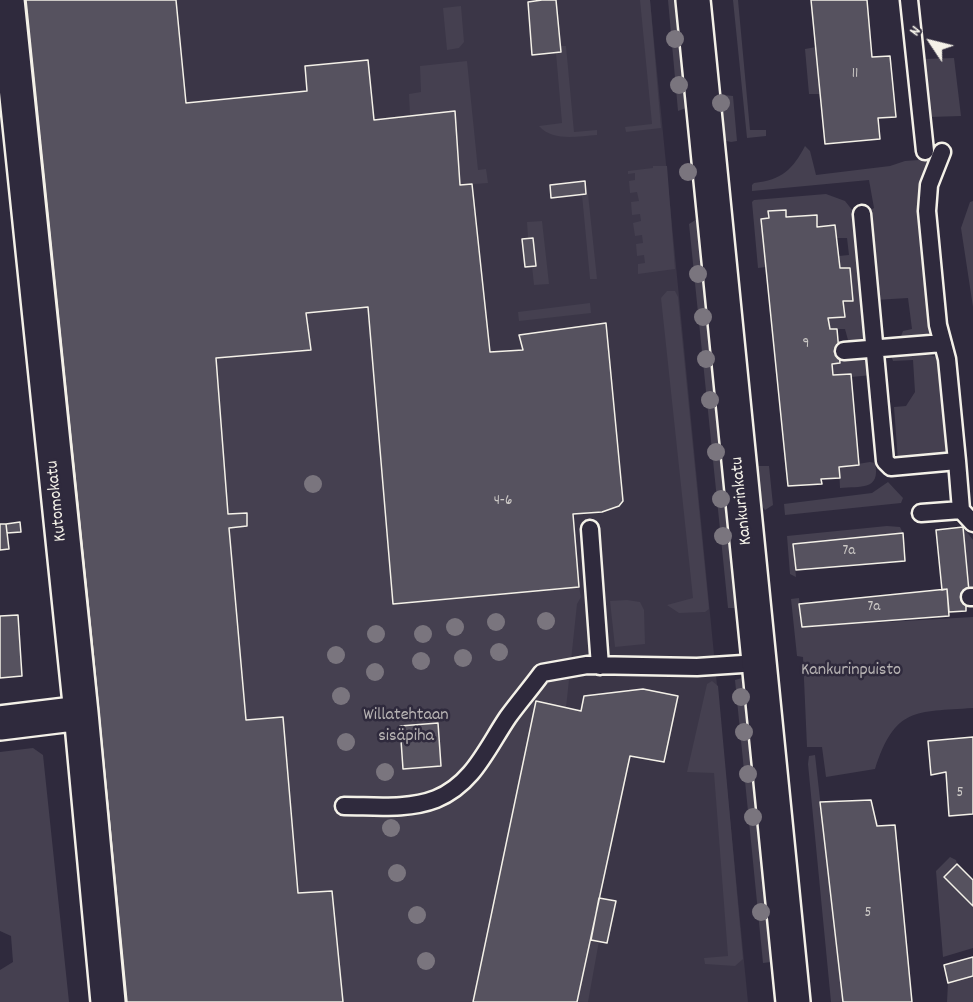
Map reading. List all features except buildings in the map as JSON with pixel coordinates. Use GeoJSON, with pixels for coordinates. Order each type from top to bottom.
{"type":"FeatureCollection","features":[{"type":"Feature","properties":{"kind":"street","name":"Kutomokatu"},"geometry":{"type":"LineString","coordinates":[[7,0],[81,713],[108,1002]]}},
{"type":"Feature","properties":{"kind":"street","name":"Kankurinkatu"},"geometry":{"type":"LineString","coordinates":[[693,0],[793,1002]]}},
{"type":"Feature","properties":{"kind":"street"},"geometry":{"type":"LineString","coordinates":[[0,723],[81,713]]}},
{"type":"Feature","properties":{"kind":"lane"},"geometry":{"type":"LineString","coordinates":[[909,0],[925,152]]}},
{"type":"Feature","properties":{"kind":"lane"},"geometry":{"type":"LineString","coordinates":[[921,513],[967,517],[957,461],[947,359],[938,325],[927,211],[929,185],[942,152]]}},
{"type":"Feature","properties":{"kind":"lane"},"geometry":{"type":"LineString","coordinates":[[861,214],[885,461],[891,468],[957,461]]}},
{"type":"Feature","properties":{"kind":"lane"},"geometry":{"type":"LineString","coordinates":[[844,351],[943,343]]}},
{"type":"Feature","properties":{"kind":"lane"},"geometry":{"type":"LineString","coordinates":[[590,529],[600,666]]}},
{"type":"Feature","properties":{"kind":"lane"},"geometry":{"type":"LineString","coordinates":[[344,806],[402,806],[435,799],[457,788],[476,768],[509,716],[542,673],[587,665],[697,667],[758,663]]}},
{"type":"Feature","properties":{"kind":"shaded area"},"geometry":{"type":"Polygon","coordinates":[[[26,0],[650,0],[748,1002],[127,1002],[26,0]]]}},
{"type":"Feature","properties":{"kind":"green space"},"geometry":{"type":"Polygon","coordinates":[[[640,0],[650,0],[661,128],[626,132],[625,127],[652,124],[640,0]]]}},
{"type":"Feature","properties":{"kind":"green space"},"geometry":{"type":"Polygon","coordinates":[[[668,0],[676,0],[686,108],[678,111],[668,0]]]}},
{"type":"Feature","properties":{"kind":"green space"},"geometry":{"type":"Polygon","coordinates":[[[733,0],[738,0],[750,130],[766,130],[766,136],[747,138],[733,0]]]}},
{"type":"Feature","properties":{"kind":"green space"},"geometry":{"type":"Polygon","coordinates":[[[461,6],[464,42],[459,48],[447,50],[443,8],[461,6]]]}},
{"type":"Feature","properties":{"kind":"green space"},"geometry":{"type":"Polygon","coordinates":[[[560,46],[566,46],[574,132],[597,130],[597,135],[558,136],[539,126],[562,123],[556,53],[561,52],[560,46]]]}},
{"type":"Feature","properties":{"kind":"green space"},"geometry":{"type":"Polygon","coordinates":[[[816,47],[820,94],[809,94],[805,49],[816,47]]]}},
{"type":"Feature","properties":{"kind":"green space"},"geometry":{"type":"Polygon","coordinates":[[[954,58],[961,116],[929,117],[923,59],[954,58]]]}},
{"type":"Feature","properties":{"kind":"green space"},"geometry":{"type":"Polygon","coordinates":[[[467,61],[478,170],[486,169],[488,183],[460,185],[455,112],[410,116],[409,94],[421,92],[420,66],[467,61]]]}},
{"type":"Feature","properties":{"kind":"green space"},"geometry":{"type":"Polygon","coordinates":[[[733,96],[737,141],[722,140],[718,97],[733,96]]]}},
{"type":"Feature","properties":{"kind":"green space"},"geometry":{"type":"Polygon","coordinates":[[[805,146],[810,151],[816,175],[932,159],[919,194],[918,207],[931,336],[900,339],[903,331],[912,329],[908,298],[875,300],[868,212],[874,208],[869,180],[752,191],[754,183],[772,179],[786,172],[805,146]]]}},
{"type":"Feature","properties":{"kind":"green space"},"geometry":{"type":"Polygon","coordinates":[[[653,166],[667,166],[675,269],[638,274],[638,264],[645,263],[644,255],[637,256],[636,244],[643,243],[642,235],[635,236],[633,223],[641,221],[640,214],[632,215],[631,202],[639,201],[637,192],[630,193],[629,181],[635,180],[635,173],[628,174],[628,171],[653,168],[653,166]]]}},
{"type":"Feature","properties":{"kind":"green space"},"geometry":{"type":"Polygon","coordinates":[[[588,194],[597,279],[590,279],[582,195],[588,194]]]}},
{"type":"Feature","properties":{"kind":"green space"},"geometry":{"type":"Polygon","coordinates":[[[826,194],[845,201],[857,216],[869,341],[852,343],[848,340],[845,329],[830,329],[828,318],[845,317],[843,301],[852,301],[850,268],[840,268],[839,256],[849,255],[847,238],[837,238],[835,225],[817,227],[816,215],[786,217],[785,210],[769,211],[769,218],[761,219],[766,267],[758,268],[752,202],[826,194]]]}},
{"type":"Feature","properties":{"kind":"green space"},"geometry":{"type":"Polygon","coordinates":[[[973,201],[973,307],[961,228],[970,202],[973,201]]]}},
{"type":"Feature","properties":{"kind":"green space"},"geometry":{"type":"Polygon","coordinates":[[[697,219],[735,608],[728,608],[689,224],[697,219]]]}},
{"type":"Feature","properties":{"kind":"green space"},"geometry":{"type":"Polygon","coordinates":[[[542,221],[549,284],[534,285],[532,266],[536,265],[533,238],[528,238],[527,222],[542,221]]]}},
{"type":"Feature","properties":{"kind":"green space"},"geometry":{"type":"Polygon","coordinates":[[[667,291],[675,291],[678,297],[709,609],[705,612],[679,613],[667,605],[693,598],[661,298],[667,291]]]}},
{"type":"Feature","properties":{"kind":"green space"},"geometry":{"type":"Polygon","coordinates":[[[590,303],[591,313],[519,321],[518,312],[590,303]]]}},
{"type":"Feature","properties":{"kind":"green space","name":"Willatehtaan sisäpiha"},"geometry":{"type":"Polygon","coordinates":[[[368,307],[393,604],[579,587],[581,597],[577,604],[566,708],[536,701],[473,1002],[343,1002],[332,891],[298,893],[283,717],[246,720],[229,528],[247,526],[247,513],[228,514],[216,358],[311,350],[306,313],[368,307]]]}},
{"type":"Feature","properties":{"kind":"green space"},"geometry":{"type":"Polygon","coordinates":[[[908,354],[940,358],[949,452],[947,456],[898,461],[894,407],[906,406],[915,392],[913,360],[893,361],[891,355],[908,354]]]}},
{"type":"Feature","properties":{"kind":"green space"},"geometry":{"type":"Polygon","coordinates":[[[871,357],[872,375],[851,377],[851,374],[833,375],[832,364],[839,363],[839,360],[871,357]]]}},
{"type":"Feature","properties":{"kind":"green space"},"geometry":{"type":"Polygon","coordinates":[[[875,463],[876,472],[872,483],[861,487],[840,488],[839,467],[875,463]]]}},
{"type":"Feature","properties":{"kind":"green space"},"geometry":{"type":"Polygon","coordinates":[[[755,466],[769,466],[773,505],[765,510],[759,502],[755,466]]]}},
{"type":"Feature","properties":{"kind":"green space"},"geometry":{"type":"Polygon","coordinates":[[[888,482],[903,498],[901,503],[785,515],[784,504],[872,493],[888,482]]]}},
{"type":"Feature","properties":{"kind":"green space"},"geometry":{"type":"Polygon","coordinates":[[[887,526],[900,527],[903,533],[793,544],[796,577],[790,574],[787,536],[887,526]]]}},
{"type":"Feature","properties":{"kind":"green space"},"geometry":{"type":"Polygon","coordinates":[[[963,527],[973,540],[973,593],[969,593],[963,527]]]}},
{"type":"Feature","properties":{"kind":"green space","name":"Kankurinpuisto"},"geometry":{"type":"Polygon","coordinates":[[[799,598],[802,627],[973,617],[973,708],[936,710],[910,717],[891,734],[875,769],[826,777],[822,747],[807,747],[803,657],[797,656],[791,599],[799,598]]]}},
{"type":"Feature","properties":{"kind":"green space"},"geometry":{"type":"Polygon","coordinates":[[[610,601],[640,602],[644,610],[645,644],[615,647],[610,601]]]}},
{"type":"Feature","properties":{"kind":"green space"},"geometry":{"type":"Polygon","coordinates":[[[742,678],[771,962],[763,963],[735,680],[742,678]]]}},
{"type":"Feature","properties":{"kind":"green space"},"geometry":{"type":"Polygon","coordinates":[[[712,681],[718,686],[743,959],[735,966],[705,964],[704,958],[728,956],[714,773],[687,772],[707,684],[712,681]]]}},
{"type":"Feature","properties":{"kind":"green space"},"geometry":{"type":"Polygon","coordinates":[[[33,748],[43,755],[69,1002],[0,1002],[0,970],[13,962],[11,936],[0,931],[0,752],[33,748]]]}},
{"type":"Feature","properties":{"kind":"green space"},"geometry":{"type":"Polygon","coordinates":[[[815,755],[843,1002],[831,1002],[808,764],[809,756],[815,755]]]}},
{"type":"Feature","properties":{"kind":"green space"},"geometry":{"type":"Polygon","coordinates":[[[950,857],[956,860],[957,864],[945,877],[973,906],[973,948],[943,957],[936,871],[950,857]]]}},
{"type":"Feature","properties":{"kind":"green space"},"geometry":{"type":"Polygon","coordinates":[[[591,940],[599,941],[588,1002],[577,1002],[591,940]]]}},
{"type":"Feature","properties":{"kind":"green space"},"geometry":{"type":"Polygon","coordinates":[[[973,976],[973,1002],[947,1002],[948,983],[973,976]]]}}]}
